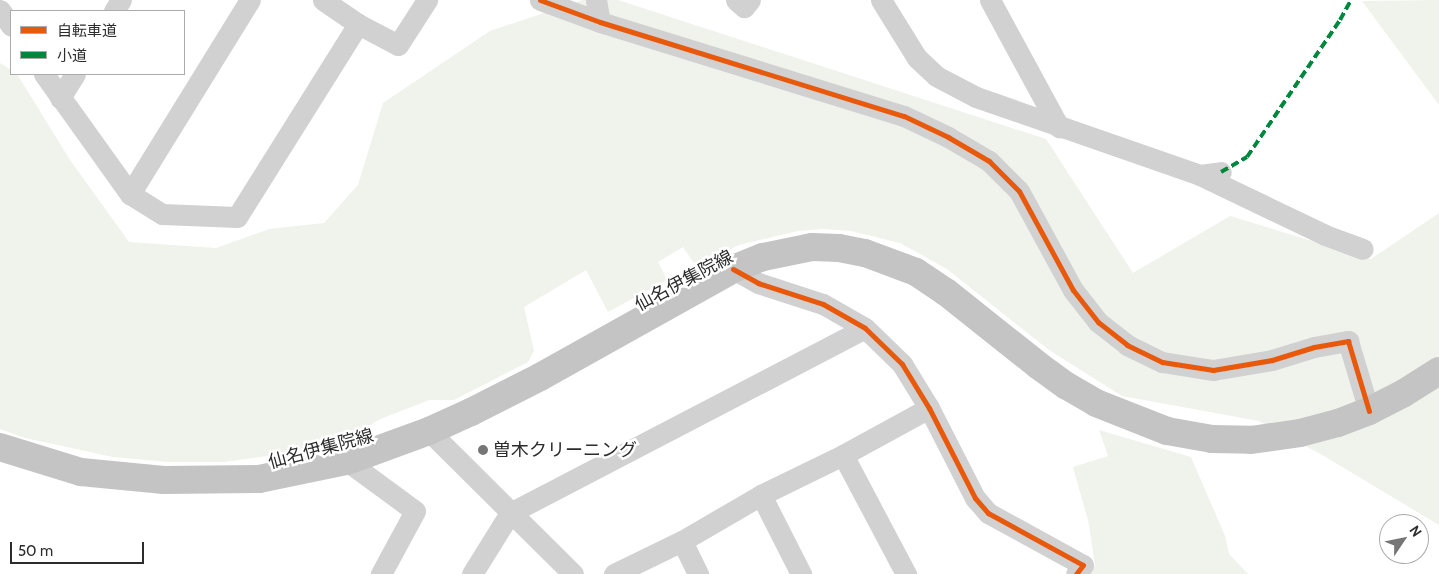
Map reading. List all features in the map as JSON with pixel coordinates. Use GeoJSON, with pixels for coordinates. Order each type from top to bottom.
{"type":"FeatureCollection","features":[{"type":"Feature","properties":{"kind":"main road","name":"仙名伊集院線"},"geometry":{"type":"LineString","coordinates":[[0,447],[81,472],[164,480],[259,480],[347,461],[429,431],[540,377],[732,269],[763,257],[812,247],[839,248],[865,253],[916,272],[946,292],[1067,386],[1096,403],[1167,431],[1212,439],[1251,440],[1300,433],[1338,423],[1369,411],[1404,393],[1439,371]]}},
{"type":"Feature","properties":{"kind":"street"},"geometry":{"type":"LineString","coordinates":[[130,194],[250,0]]}},
{"type":"Feature","properties":{"kind":"street"},"geometry":{"type":"LineString","coordinates":[[323,0],[358,24],[398,45],[427,0]]}},
{"type":"Feature","properties":{"kind":"street"},"geometry":{"type":"LineString","coordinates":[[540,0],[600,22],[904,116],[948,137],[989,161],[1019,191],[1073,290],[1098,322],[1127,345],[1162,362],[1213,370],[1272,360],[1314,346],[1348,341],[1369,411]]}},
{"type":"Feature","properties":{"kind":"street"},"geometry":{"type":"LineString","coordinates":[[596,0],[600,22]]}},
{"type":"Feature","properties":{"kind":"street"},"geometry":{"type":"LineString","coordinates":[[736,0],[744,8],[750,0]]}},
{"type":"Feature","properties":{"kind":"street"},"geometry":{"type":"LineString","coordinates":[[881,0],[917,58],[936,76],[976,97],[1016,109],[1059,127],[1200,175],[1325,235],[1363,249]]}},
{"type":"Feature","properties":{"kind":"street"},"geometry":{"type":"LineString","coordinates":[[990,0],[1059,127]]}},
{"type":"Feature","properties":{"kind":"street"},"geometry":{"type":"LineString","coordinates":[[0,10],[10,25]]}},
{"type":"Feature","properties":{"kind":"street"},"geometry":{"type":"LineString","coordinates":[[45,75],[130,194],[162,214],[237,217],[358,24]]}},
{"type":"Feature","properties":{"kind":"street"},"geometry":{"type":"LineString","coordinates":[[60,98],[74,75]]}},
{"type":"Feature","properties":{"kind":"street"},"geometry":{"type":"LineString","coordinates":[[1200,175],[1221,172]]}},
{"type":"Feature","properties":{"kind":"street"},"geometry":{"type":"LineString","coordinates":[[732,269],[758,283],[823,304],[865,328],[902,364],[929,408],[975,498],[988,513],[1083,565],[1076,574]]}},
{"type":"Feature","properties":{"kind":"street"},"geometry":{"type":"LineString","coordinates":[[472,574],[510,513],[865,328]]}},
{"type":"Feature","properties":{"kind":"street"},"geometry":{"type":"LineString","coordinates":[[614,574],[682,541],[761,495],[843,455],[929,408]]}},
{"type":"Feature","properties":{"kind":"street"},"geometry":{"type":"LineString","coordinates":[[429,431],[573,574]]}},
{"type":"Feature","properties":{"kind":"street"},"geometry":{"type":"LineString","coordinates":[[843,455],[906,574]]}},
{"type":"Feature","properties":{"kind":"street"},"geometry":{"type":"LineString","coordinates":[[347,461],[415,512],[381,574]]}},
{"type":"Feature","properties":{"kind":"street"},"geometry":{"type":"LineString","coordinates":[[761,495],[801,574]]}},
{"type":"Feature","properties":{"kind":"street"},"geometry":{"type":"LineString","coordinates":[[682,541],[698,574]]}},
{"type":"Feature","properties":{"kind":"shaded area"},"geometry":{"type":"Polygon","coordinates":[[[583,0],[618,0],[1046,139],[1133,273],[1230,216],[1371,259],[1439,213],[1439,525],[1429,519],[1429,514],[1421,514],[1324,456],[1259,421],[1122,396],[1049,350],[947,269],[900,243],[851,231],[823,229],[798,231],[739,245],[696,266],[683,247],[658,262],[667,280],[608,312],[586,270],[524,307],[534,351],[528,362],[454,400],[429,400],[378,420],[354,437],[289,453],[224,462],[168,462],[113,457],[25,438],[0,429],[0,63],[10,69],[10,75],[18,75],[70,160],[129,242],[216,248],[269,229],[324,223],[358,185],[383,103],[490,31],[583,0]]]}},
{"type":"Feature","properties":{"kind":"shaded area"},"geometry":{"type":"Polygon","coordinates":[[[1439,0],[1439,105],[1362,1],[1439,0]]]}},
{"type":"Feature","properties":{"kind":"shaded area"},"geometry":{"type":"Polygon","coordinates":[[[1099,430],[1191,457],[1225,536],[1229,554],[1248,574],[1089,574],[1095,566],[1089,524],[1073,467],[1108,456],[1099,430]]]}},
{"type":"Feature","properties":{"kind":"marked path"},"geometry":{"type":"LineString","coordinates":[[1221,172],[1247,157],[1340,20],[1351,0]]}},
{"type":"Feature","properties":{"kind":"cycle path"},"geometry":{"type":"LineString","coordinates":[[540,0],[600,22],[904,116],[948,137],[989,161],[1019,191],[1073,290],[1098,322],[1127,345],[1162,362],[1213,370],[1272,360],[1314,347],[1348,341],[1369,411]]}},
{"type":"Feature","properties":{"kind":"cycle path"},"geometry":{"type":"LineString","coordinates":[[733,269],[758,283],[823,304],[865,328],[902,364],[929,408],[975,498],[988,513],[1083,565],[1076,574]]}},
{"type":"Feature","properties":{"kind":"place","name":"曽木クリーニング"},"geometry":{"type":"Point","coordinates":[483,450]}}]}
